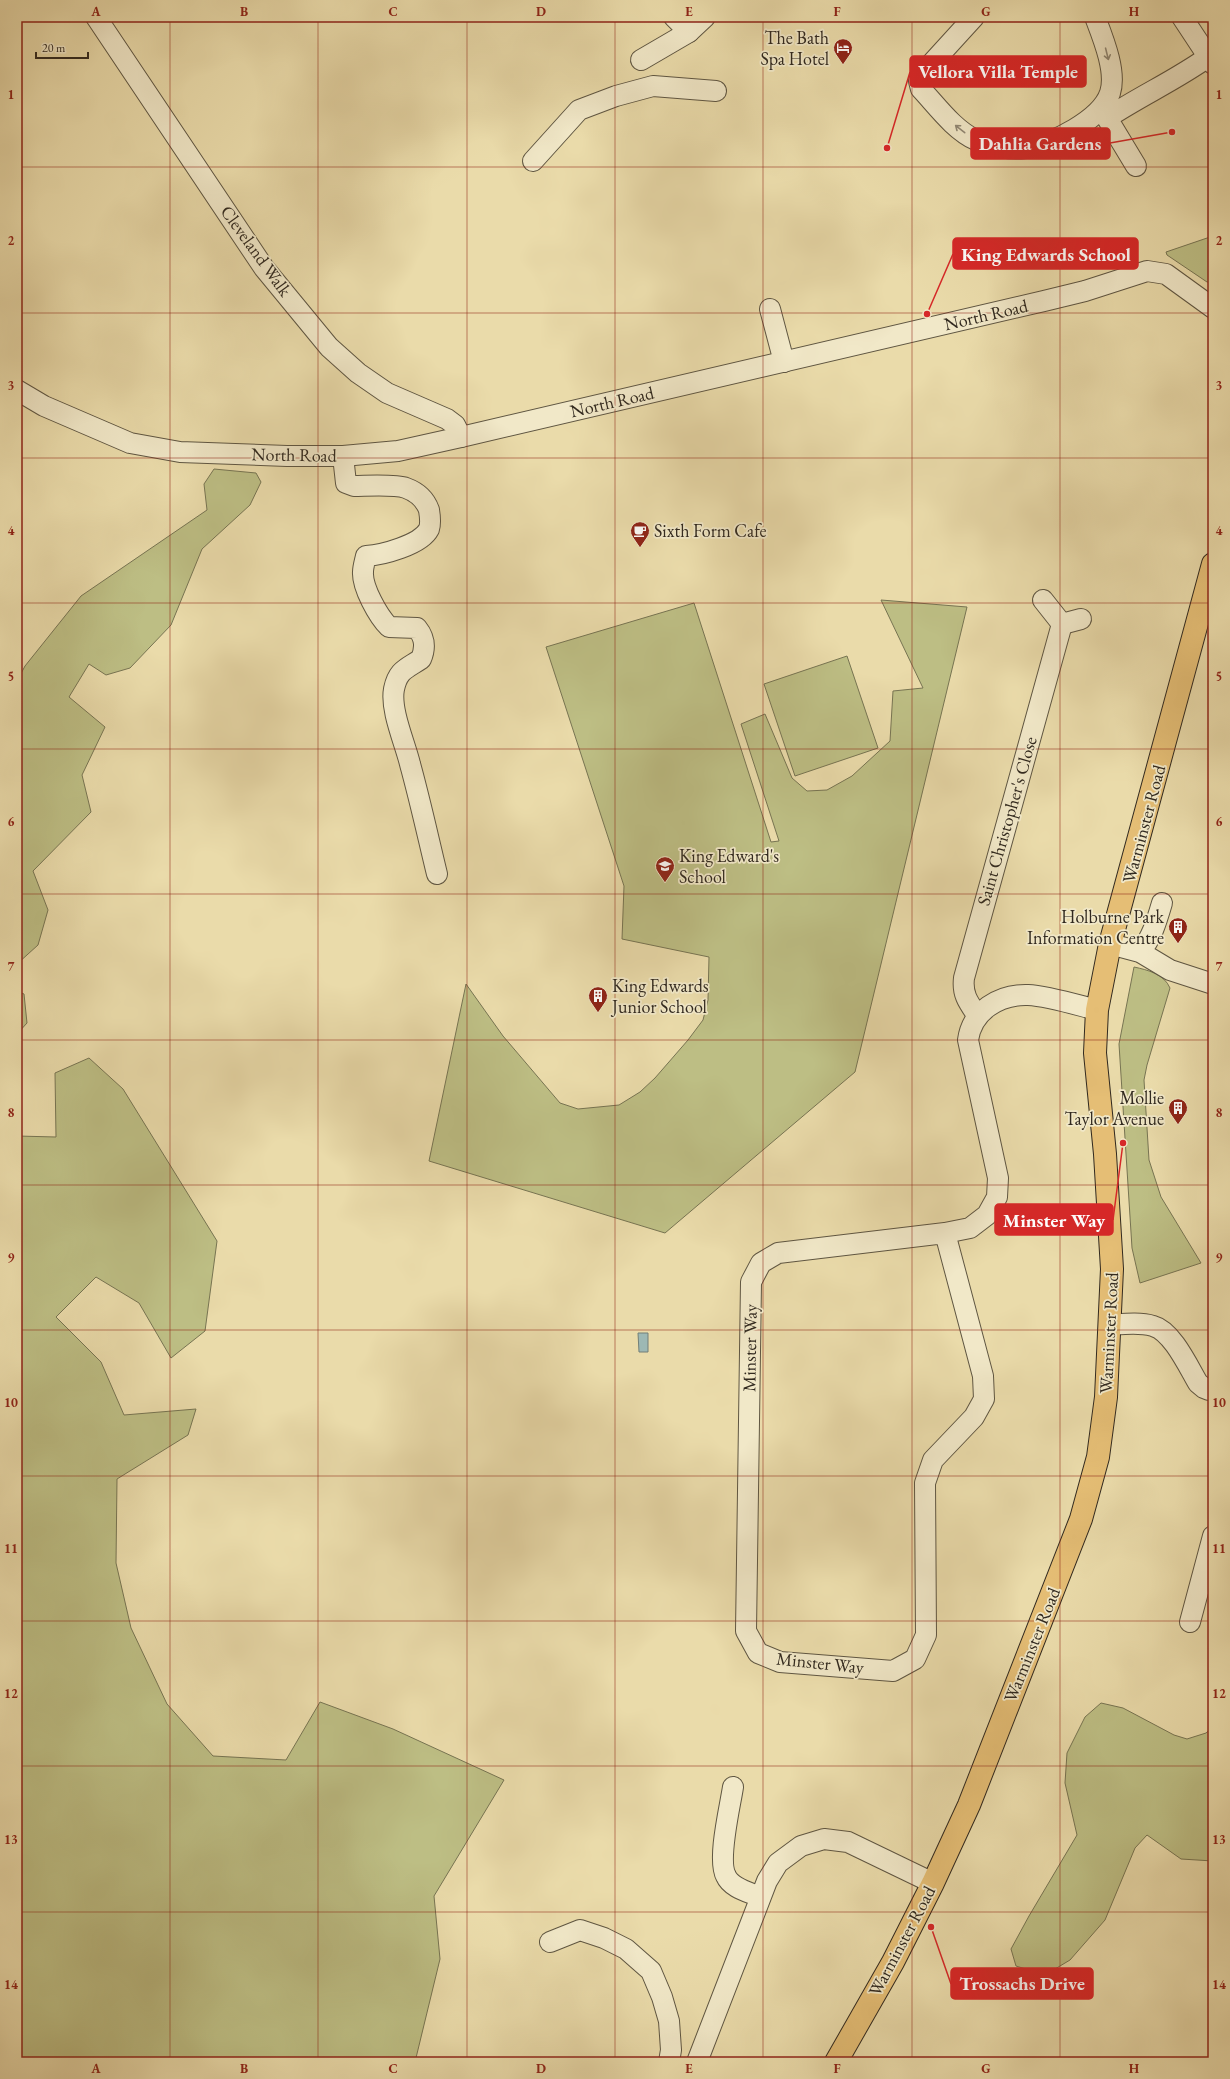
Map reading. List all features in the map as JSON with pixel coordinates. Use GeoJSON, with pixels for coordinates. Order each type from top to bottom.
{"type":"FeatureCollection","features":[{"type":"Feature","properties":{"kind":"highway","name":"Warminster Road"},"geometry":{"type":"LineString","coordinates":[[836,2062],[893,1962],[933,1883],[969,1805],[1082,1519],[1098,1457],[1106,1397],[1112,1269],[1105,1154],[1095,1053],[1097,1010],[1110,944],[1213,564]]}},
{"type":"Feature","properties":{"kind":"street"},"geometry":{"type":"LineString","coordinates":[[674,17],[689,32]]}},
{"type":"Feature","properties":{"kind":"street"},"geometry":{"type":"LineString","coordinates":[[641,60],[689,32],[705,17]]}},
{"type":"Feature","properties":{"kind":"street"},"geometry":{"type":"LineString","coordinates":[[974,17],[922,74],[919,81],[921,89],[957,127],[975,140],[998,147],[1026,148],[1051,142],[1084,122],[1101,107],[1110,94],[1112,77],[1103,39],[1095,17]]}},
{"type":"Feature","properties":{"kind":"street"},"geometry":{"type":"LineString","coordinates":[[1136,166],[1107,118],[1191,69],[1211,60],[1182,17]]}},
{"type":"Feature","properties":{"kind":"street","name":"Cleveland Walk"},"geometry":{"type":"LineString","coordinates":[[103,19],[264,268],[329,347],[358,373],[387,393],[447,419],[455,425],[461,437]]}},
{"type":"Feature","properties":{"kind":"street"},"geometry":{"type":"LineString","coordinates":[[533,161],[579,110],[616,96],[653,86],[716,91]]}},
{"type":"Feature","properties":{"kind":"street","name":"North Road"},"geometry":{"type":"LineString","coordinates":[[17,390],[44,406],[130,443],[180,452],[287,456],[343,456],[398,451],[461,437],[1044,301],[1085,291],[1147,271],[1166,274],[1210,304]]}},
{"type":"Feature","properties":{"kind":"street"},"geometry":{"type":"LineString","coordinates":[[770,309],[784,362]]}},
{"type":"Feature","properties":{"kind":"street"},"geometry":{"type":"LineString","coordinates":[[343,456],[346,483],[354,486],[404,487],[419,494],[427,506],[430,516],[429,528],[424,535],[413,542],[389,552],[366,556],[362,573],[374,609],[382,620],[389,627],[417,628],[425,643],[421,658],[405,667],[400,674],[394,690],[393,703],[411,765],[437,874]]}},
{"type":"Feature","properties":{"kind":"street","name":"Saint Christopher's Close"},"geometry":{"type":"LineString","coordinates":[[977,1015],[965,999],[962,988],[964,978],[1071,622],[1043,600]]}},
{"type":"Feature","properties":{"kind":"street"},"geometry":{"type":"LineString","coordinates":[[1140,952],[1145,946],[1154,927],[1162,903]]}},
{"type":"Feature","properties":{"kind":"street"},"geometry":{"type":"LineString","coordinates":[[1110,944],[1140,952],[1170,970],[1213,984]]}},
{"type":"Feature","properties":{"kind":"street"},"geometry":{"type":"LineString","coordinates":[[977,1015],[989,1006],[1016,995],[1029,995],[1097,1010]]}},
{"type":"Feature","properties":{"kind":"street","name":"Minster Way"},"geometry":{"type":"LineString","coordinates":[[945,1233],[984,1376],[984,1399],[974,1417],[933,1460],[925,1483],[926,1635],[915,1659],[893,1671],[780,1662],[758,1654],[746,1631],[751,1282],[761,1263],[778,1252],[945,1233],[970,1228],[987,1215],[997,1197],[998,1178],[968,1040],[970,1027],[977,1015]]}},
{"type":"Feature","properties":{"kind":"street"},"geometry":{"type":"LineString","coordinates":[[1110,1325],[1153,1325],[1160,1329],[1173,1342],[1198,1382],[1204,1388],[1212,1391]]}},
{"type":"Feature","properties":{"kind":"street"},"geometry":{"type":"LineString","coordinates":[[1190,1622],[1213,1536]]}},
{"type":"Feature","properties":{"kind":"street"},"geometry":{"type":"LineString","coordinates":[[733,1787],[722,1863],[726,1878],[738,1888],[760,1896]]}},
{"type":"Feature","properties":{"kind":"street"},"geometry":{"type":"LineString","coordinates":[[697,2062],[760,1896],[778,1863],[801,1846],[824,1839],[848,1842],[933,1883]]}},
{"type":"Feature","properties":{"kind":"street"},"geometry":{"type":"LineString","coordinates":[[550,1942],[580,1930],[604,1938],[626,1949],[651,1971],[662,1997],[669,2021],[671,2050],[669,2062]]}},
{"type":"Feature","properties":{"kind":"green space"},"geometry":{"type":"Polygon","coordinates":[[[1213,236],[1213,282],[1207,282],[1167,255],[1166,252],[1213,236]]]}},
{"type":"Feature","properties":{"kind":"green space"},"geometry":{"type":"Polygon","coordinates":[[[214,469],[256,473],[261,482],[250,505],[202,549],[171,625],[130,668],[106,675],[89,664],[69,697],[105,727],[82,775],[91,812],[33,871],[48,910],[38,945],[17,964],[17,681],[25,666],[81,596],[207,510],[204,484],[214,469]]]}},
{"type":"Feature","properties":{"kind":"green space"},"geometry":{"type":"Polygon","coordinates":[[[881,600],[967,607],[855,1072],[665,1233],[429,1161],[466,984],[503,1036],[560,1103],[578,1109],[619,1105],[640,1092],[655,1078],[703,1020],[708,1000],[709,957],[622,939],[624,886],[546,647],[694,603],[771,842],[779,841],[741,724],[765,714],[792,778],[807,791],[827,790],[852,776],[890,741],[893,691],[923,688],[881,600]]]}},
{"type":"Feature","properties":{"kind":"green space"},"geometry":{"type":"Polygon","coordinates":[[[847,656],[878,748],[795,776],[764,684],[847,656]]]}},
{"type":"Feature","properties":{"kind":"green space"},"geometry":{"type":"Polygon","coordinates":[[[1134,967],[1155,973],[1164,979],[1170,988],[1144,1080],[1149,1160],[1161,1197],[1201,1263],[1140,1283],[1132,1248],[1119,1044],[1134,967]]]}},
{"type":"Feature","properties":{"kind":"green space"},"geometry":{"type":"Polygon","coordinates":[[[17,991],[24,994],[27,1023],[17,1034],[17,991]]]}},
{"type":"Feature","properties":{"kind":"green space"},"geometry":{"type":"Polygon","coordinates":[[[89,1058],[123,1089],[217,1241],[205,1331],[171,1358],[139,1303],[96,1277],[56,1317],[101,1362],[124,1415],[196,1409],[188,1435],[117,1479],[116,1563],[131,1628],[167,1704],[213,1756],[286,1760],[320,1702],[393,1729],[504,1780],[434,1896],[440,1959],[415,2062],[17,2062],[17,1136],[56,1137],[55,1073],[89,1058]]]}},
{"type":"Feature","properties":{"kind":"green space"},"geometry":{"type":"Polygon","coordinates":[[[1101,1703],[1123,1708],[1174,1735],[1187,1739],[1206,1733],[1213,1727],[1213,1861],[1181,1859],[1147,1835],[1135,1848],[1105,1920],[1070,1960],[1045,1975],[1016,1966],[1011,1949],[1077,1835],[1065,1783],[1067,1753],[1085,1717],[1101,1703]]]}},
{"type":"Feature","properties":{"kind":"water"},"geometry":{"type":"Polygon","coordinates":[[[638,1333],[648,1333],[648,1352],[639,1352],[638,1333]]]}},
{"type":"Feature","properties":{"kind":"place","name":"The Bath Spa Hotel"},"geometry":{"type":"Point","coordinates":[843,65]}},
{"type":"Feature","properties":{"kind":"place","name":"Dahlia Gardens"},"geometry":{"type":"Point","coordinates":[1172,132]}},
{"type":"Feature","properties":{"kind":"place","name":"Vellora Villa Temple"},"geometry":{"type":"Point","coordinates":[887,148]}},
{"type":"Feature","properties":{"kind":"place","name":"King Edwards School"},"geometry":{"type":"Point","coordinates":[927,314]}},
{"type":"Feature","properties":{"kind":"place","name":"Sixth Form Cafe"},"geometry":{"type":"Point","coordinates":[640,548]}},
{"type":"Feature","properties":{"kind":"place","name":"King Edward's School"},"geometry":{"type":"Point","coordinates":[665,883]}},
{"type":"Feature","properties":{"kind":"place","name":"Holburne Park Information Centre"},"geometry":{"type":"Point","coordinates":[1178,944]}},
{"type":"Feature","properties":{"kind":"place","name":"King Edwards Junior School"},"geometry":{"type":"Point","coordinates":[598,1013]}},
{"type":"Feature","properties":{"kind":"place","name":"Mollie Taylor Avenue"},"geometry":{"type":"Point","coordinates":[1178,1125]}},
{"type":"Feature","properties":{"kind":"place","name":"Minster Way"},"geometry":{"type":"Point","coordinates":[1123,1143]}},
{"type":"Feature","properties":{"kind":"place","name":"Trossachs Drive"},"geometry":{"type":"Point","coordinates":[931,1927]}}]}
